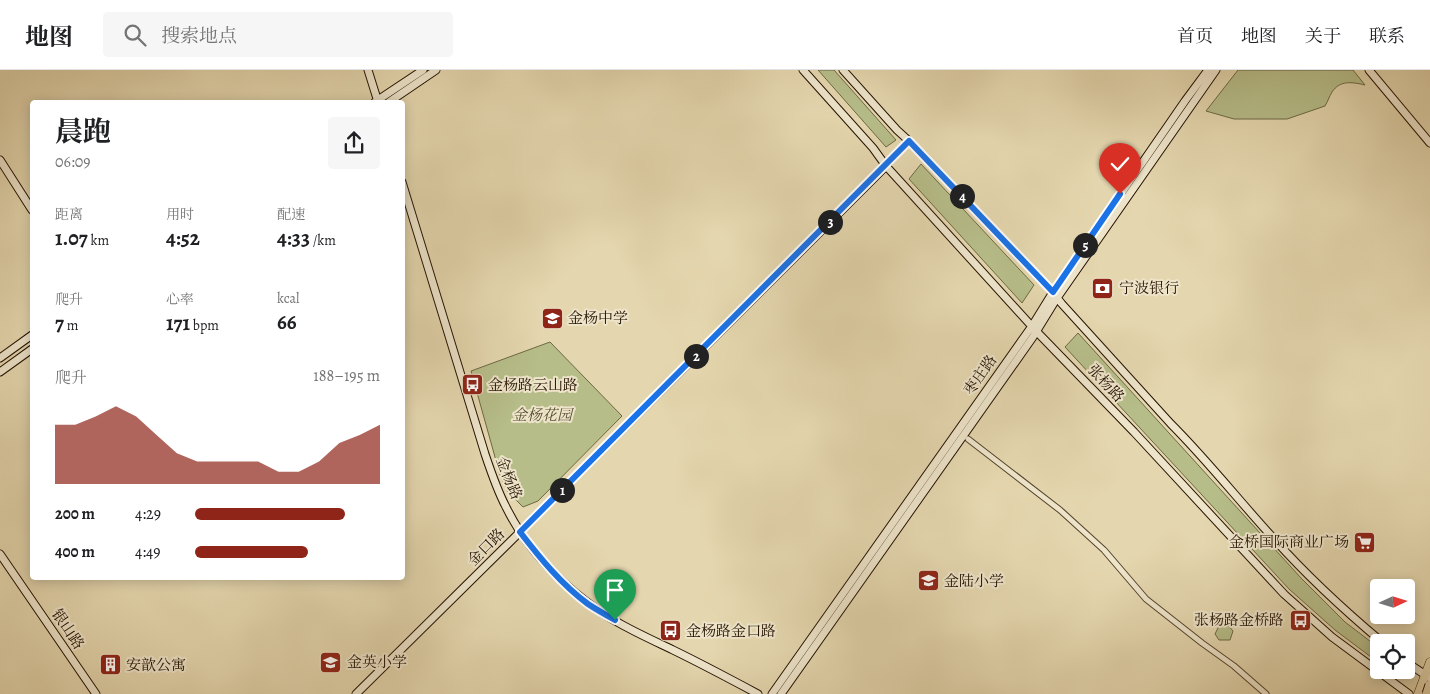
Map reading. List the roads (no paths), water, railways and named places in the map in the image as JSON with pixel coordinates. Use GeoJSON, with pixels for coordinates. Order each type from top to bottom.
{"type":"FeatureCollection","features":[{"type":"Feature","properties":{"kind":"highway"},"geometry":{"type":"LineString","coordinates":[[1428,694],[1430,686]]}},
{"type":"Feature","properties":{"kind":"main road"},"geometry":{"type":"LineString","coordinates":[[1428,694],[1430,662]]}},
{"type":"Feature","properties":{"kind":"main road"},"geometry":{"type":"LineString","coordinates":[[1418,694],[1428,677]]}},
{"type":"Feature","properties":{"kind":"street"},"geometry":{"type":"LineString","coordinates":[[368,70],[376,100]]}},
{"type":"Feature","properties":{"kind":"street"},"geometry":{"type":"LineString","coordinates":[[380,100],[422,70]]}},
{"type":"Feature","properties":{"kind":"street"},"geometry":{"type":"LineString","coordinates":[[392,100],[436,70]]}},
{"type":"Feature","properties":{"kind":"street","name":"张杨路"},"geometry":{"type":"LineString","coordinates":[[803,70],[873,148],[886,166],[1034,329],[1140,439],[1284,594],[1332,637],[1409,694]]}},
{"type":"Feature","properties":{"kind":"street","name":"张杨路"},"geometry":{"type":"LineString","coordinates":[[843,70],[897,130],[1055,295],[1294,560],[1351,616],[1372,634]]}},
{"type":"Feature","properties":{"kind":"street","name":"枣庄路"},"geometry":{"type":"LineString","coordinates":[[781,694],[1034,329],[1185,101],[1208,70]]}},
{"type":"Feature","properties":{"kind":"street","name":"枣庄路"},"geometry":{"type":"LineString","coordinates":[[1055,295],[1216,70]]}},
{"type":"Feature","properties":{"kind":"street"},"geometry":{"type":"LineString","coordinates":[[1369,70],[1430,143]]}},
{"type":"Feature","properties":{"kind":"street","name":"金口路"},"geometry":{"type":"LineString","coordinates":[[356,694],[909,141]]}},
{"type":"Feature","properties":{"kind":"street"},"geometry":{"type":"LineString","coordinates":[[0,160],[30,207]]}},
{"type":"Feature","properties":{"kind":"street","name":"金杨路"},"geometry":{"type":"LineString","coordinates":[[405,192],[494,481],[506,508],[520,532],[558,578],[588,603],[615,620],[758,694]]}},
{"type":"Feature","properties":{"kind":"street","name":"枣庄路"},"geometry":{"type":"LineString","coordinates":[[772,694],[1034,329]]}},
{"type":"Feature","properties":{"kind":"street"},"geometry":{"type":"LineString","coordinates":[[0,358],[30,337]]}},
{"type":"Feature","properties":{"kind":"street"},"geometry":{"type":"LineString","coordinates":[[0,372],[30,350]]}},
{"type":"Feature","properties":{"kind":"street"},"geometry":{"type":"LineString","coordinates":[[968,439],[1060,510],[1104,550],[1146,599],[1234,666],[1266,694]]}},
{"type":"Feature","properties":{"kind":"street","name":"银山路"},"geometry":{"type":"LineString","coordinates":[[0,554],[96,694]]}},
{"type":"Feature","properties":{"kind":"street"},"geometry":{"type":"LineString","coordinates":[[1415,668],[1428,677]]}},
{"type":"Feature","properties":{"kind":"place","name":"宁波银行"},"geometry":{"type":"Point","coordinates":[1103,288]}},
{"type":"Feature","properties":{"kind":"place","name":"金杨中学"},"geometry":{"type":"Point","coordinates":[552,318]}},
{"type":"Feature","properties":{"kind":"place","name":"金杨路云山路"},"geometry":{"type":"Point","coordinates":[472,385]}},
{"type":"Feature","properties":{"kind":"place","name":"金桥国际商业广场"},"geometry":{"type":"Point","coordinates":[1365,542]}},
{"type":"Feature","properties":{"kind":"place","name":"金陆小学"},"geometry":{"type":"Point","coordinates":[928,581]}},
{"type":"Feature","properties":{"kind":"place","name":"张杨路金桥路"},"geometry":{"type":"Point","coordinates":[1300,620]}},
{"type":"Feature","properties":{"kind":"place","name":"金杨路金口路"},"geometry":{"type":"Point","coordinates":[670,631]}},
{"type":"Feature","properties":{"kind":"place","name":"金英小学"},"geometry":{"type":"Point","coordinates":[331,662]}},
{"type":"Feature","properties":{"kind":"place","name":"安歆公寓"},"geometry":{"type":"Point","coordinates":[110,665]}},
{"type":"Feature","properties":{"kind":"park label","name":"金杨花园"},"geometry":{"type":"Point","coordinates":[542,415]}}]}
